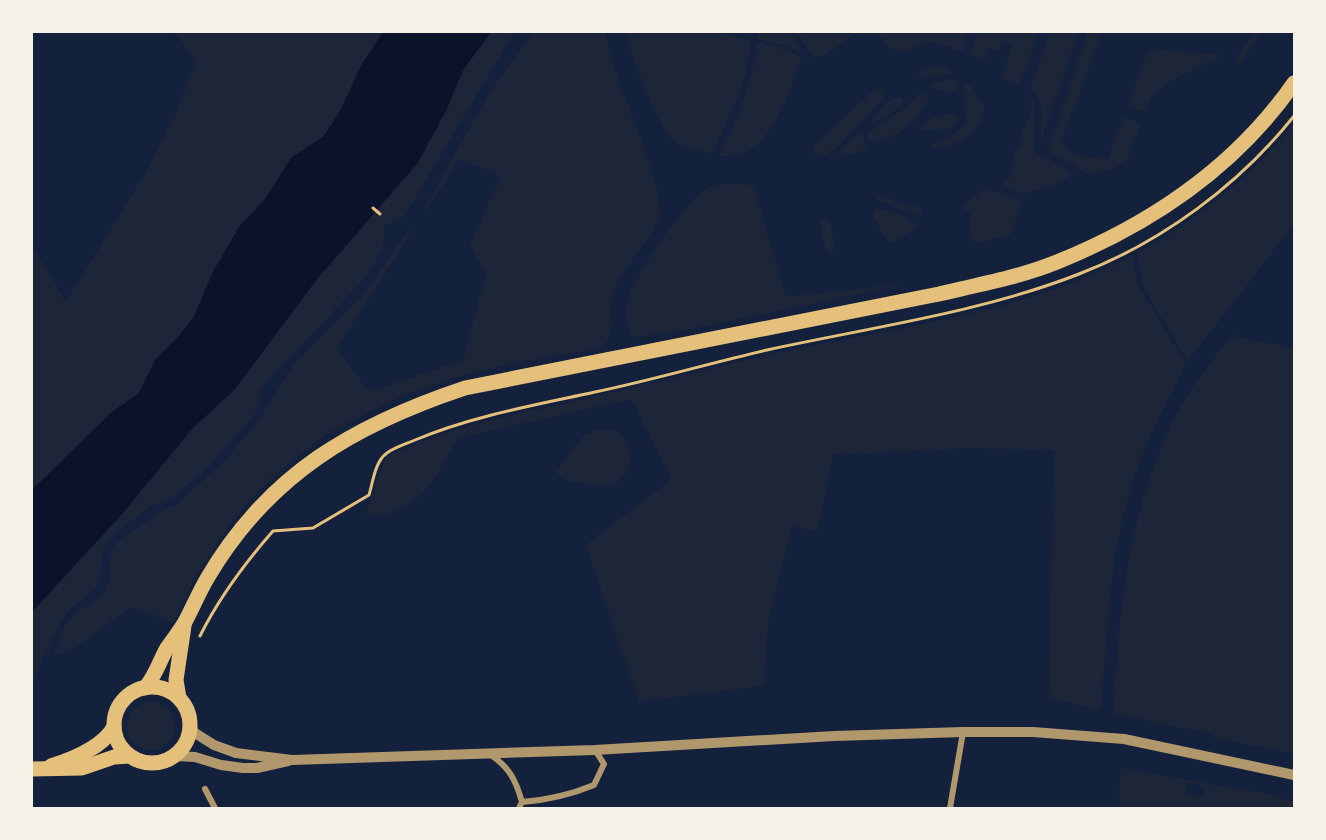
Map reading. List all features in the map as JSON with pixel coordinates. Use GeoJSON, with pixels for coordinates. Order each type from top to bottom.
{"type":"FeatureCollection","features":[{"type":"Feature","properties":{"kind":"main road"},"geometry":{"type":"LineString","coordinates":[[38,768],[63,762],[109,737],[114,728],[119,707],[126,698],[145,688],[156,674],[167,648],[184,624],[219,559],[250,518],[307,464],[353,435],[422,403],[465,388],[939,294],[1056,263],[1115,236],[1191,189],[1240,147],[1284,98],[1294,83]]}},
{"type":"Feature","properties":{"kind":"main road"},"geometry":{"type":"LineString","coordinates":[[114,728],[119,744],[130,756],[149,763],[160,763],[174,756],[186,743],[190,728],[186,708],[179,698],[176,680],[184,624]]}},
{"type":"Feature","properties":{"kind":"main road"},"geometry":{"type":"LineString","coordinates":[[145,688],[162,689],[179,698]]}},
{"type":"Feature","properties":{"kind":"main road"},"geometry":{"type":"LineString","coordinates":[[38,768],[63,770],[82,768],[114,758],[130,756]]}},
{"type":"Feature","properties":{"kind":"street"},"geometry":{"type":"LineString","coordinates":[[190,728],[214,745],[236,753],[292,760],[596,750],[834,736],[1033,732],[1124,739],[1294,775]]}},
{"type":"Feature","properties":{"kind":"street"},"geometry":{"type":"LineString","coordinates":[[950,808],[963,732]]}},
{"type":"Feature","properties":{"kind":"street"},"geometry":{"type":"LineString","coordinates":[[488,753],[503,763],[513,774],[520,805],[572,794],[594,785],[604,764],[596,750]]}},
{"type":"Feature","properties":{"kind":"street"},"geometry":{"type":"LineString","coordinates":[[174,756],[195,757],[233,767],[257,768],[292,760]]}},
{"type":"Feature","properties":{"kind":"street"},"geometry":{"type":"LineString","coordinates":[[205,789],[216,808]]}},
{"type":"Feature","properties":{"kind":"path"},"geometry":{"type":"LineString","coordinates":[[373,208],[380,214]]}},
{"type":"Feature","properties":{"kind":"path"},"geometry":{"type":"LineString","coordinates":[[197,641],[207,621],[252,555],[273,531],[314,528],[354,504]]}},
{"type":"Feature","properties":{"kind":"shaded area"},"geometry":{"type":"Polygon","coordinates":[[[174,32],[383,32],[362,64],[341,109],[324,136],[291,158],[265,199],[239,227],[214,270],[194,316],[179,336],[156,359],[139,393],[112,412],[32,490],[32,245],[66,302],[145,174],[174,118],[196,61],[174,32]]]}},
{"type":"Feature","properties":{"kind":"shaded area"},"geometry":{"type":"Polygon","coordinates":[[[383,32],[491,32],[463,70],[446,111],[417,164],[317,279],[235,389],[192,429],[123,513],[32,612],[32,490],[112,412],[139,393],[156,359],[179,336],[194,316],[214,270],[239,227],[265,199],[291,158],[324,136],[341,109],[362,64],[383,32]]]}},
{"type":"Feature","properties":{"kind":"shaded area"},"geometry":{"type":"Polygon","coordinates":[[[491,32],[514,32],[404,217],[384,225],[383,248],[366,277],[260,389],[260,402],[253,417],[203,472],[173,497],[151,506],[113,535],[103,550],[100,579],[95,589],[68,611],[52,638],[32,683],[32,612],[123,513],[192,429],[235,389],[317,279],[417,164],[446,111],[463,70],[491,32]]]}},
{"type":"Feature","properties":{"kind":"shaded area"},"geometry":{"type":"Polygon","coordinates":[[[533,32],[606,32],[613,65],[657,188],[660,205],[656,225],[614,290],[609,337],[605,343],[599,348],[507,364],[446,380],[405,394],[325,435],[256,493],[228,527],[197,574],[173,623],[132,607],[71,650],[53,656],[68,622],[100,596],[107,587],[111,553],[117,542],[166,508],[177,505],[224,461],[257,423],[292,367],[361,297],[403,238],[419,220],[337,348],[369,392],[463,360],[486,274],[470,245],[501,176],[460,159],[426,211],[425,207],[489,94],[533,32]]]}},
{"type":"Feature","properties":{"kind":"shaded area"},"geometry":{"type":"Polygon","coordinates":[[[626,32],[715,32],[751,41],[745,79],[712,154],[681,145],[667,132],[645,89],[626,32]]]}},
{"type":"Feature","properties":{"kind":"shaded area"},"geometry":{"type":"Polygon","coordinates":[[[759,32],[790,32],[803,54],[783,45],[757,39],[759,32]]]}},
{"type":"Feature","properties":{"kind":"shaded area"},"geometry":{"type":"Polygon","coordinates":[[[796,32],[838,32],[837,35],[858,32],[823,56],[813,57],[796,32]]]}},
{"type":"Feature","properties":{"kind":"shaded area"},"geometry":{"type":"Polygon","coordinates":[[[874,32],[968,32],[964,42],[967,43],[964,52],[930,41],[909,50],[893,50],[874,32]]]}},
{"type":"Feature","properties":{"kind":"shaded area"},"geometry":{"type":"Polygon","coordinates":[[[977,32],[1038,32],[1020,85],[1002,79],[1012,44],[1003,41],[999,51],[989,48],[985,60],[970,55],[977,32]]]}},
{"type":"Feature","properties":{"kind":"shaded area"},"geometry":{"type":"Polygon","coordinates":[[[1050,32],[1078,32],[1041,141],[1041,106],[1039,99],[1030,89],[1050,32]]]}},
{"type":"Feature","properties":{"kind":"shaded area"},"geometry":{"type":"Polygon","coordinates":[[[1088,32],[1099,32],[1098,43],[1062,138],[1065,148],[1085,158],[1098,156],[1108,159],[1124,117],[1140,124],[1127,160],[1113,169],[1087,174],[1048,151],[1088,32]]]}},
{"type":"Feature","properties":{"kind":"shaded area"},"geometry":{"type":"Polygon","coordinates":[[[1254,32],[1261,32],[1240,64],[1234,62],[1254,32]]]}},
{"type":"Feature","properties":{"kind":"shaded area"},"geometry":{"type":"Polygon","coordinates":[[[757,42],[781,48],[802,57],[774,123],[763,138],[751,149],[736,155],[719,156],[748,87],[757,42]]]}},
{"type":"Feature","properties":{"kind":"shaded area"},"geometry":{"type":"Polygon","coordinates":[[[1149,49],[1218,54],[1218,59],[1163,86],[1151,98],[1145,112],[1127,106],[1149,49]]]}},
{"type":"Feature","properties":{"kind":"shaded area"},"geometry":{"type":"Polygon","coordinates":[[[939,64],[949,68],[950,74],[916,78],[922,71],[939,64]]]}},
{"type":"Feature","properties":{"kind":"shaded area"},"geometry":{"type":"Polygon","coordinates":[[[952,80],[958,85],[956,90],[949,92],[930,86],[934,82],[952,80]]]}},
{"type":"Feature","properties":{"kind":"shaded area"},"geometry":{"type":"Polygon","coordinates":[[[966,82],[972,87],[984,107],[980,124],[967,137],[958,142],[949,146],[932,148],[931,145],[950,137],[966,124],[964,85],[966,82]]]}},
{"type":"Feature","properties":{"kind":"shaded area"},"geometry":{"type":"Polygon","coordinates":[[[879,88],[884,91],[883,99],[839,145],[826,155],[815,156],[813,150],[817,143],[874,90],[879,88]]]}},
{"type":"Feature","properties":{"kind":"shaded area"},"geometry":{"type":"Polygon","coordinates":[[[924,93],[928,98],[925,106],[903,130],[894,136],[875,141],[867,138],[868,132],[905,109],[920,94],[924,93]]]}},
{"type":"Feature","properties":{"kind":"shaded area"},"geometry":{"type":"Polygon","coordinates":[[[898,97],[902,98],[901,106],[874,122],[873,119],[878,112],[898,97]]]}},
{"type":"Feature","properties":{"kind":"shaded area"},"geometry":{"type":"Polygon","coordinates":[[[1032,99],[1035,112],[1034,141],[1037,154],[1066,168],[1072,174],[1050,186],[1023,193],[1002,186],[1004,180],[1008,180],[1014,166],[1011,163],[1015,150],[1019,150],[1024,135],[1021,133],[1033,109],[1030,104],[1032,99]]]}},
{"type":"Feature","properties":{"kind":"shaded area"},"geometry":{"type":"Polygon","coordinates":[[[956,115],[959,118],[958,123],[946,129],[921,130],[935,117],[956,115]]]}},
{"type":"Feature","properties":{"kind":"shaded area"},"geometry":{"type":"Polygon","coordinates":[[[1294,123],[1294,224],[1188,361],[1142,285],[1137,253],[1181,227],[1222,196],[1260,161],[1294,123]]]}},
{"type":"Feature","properties":{"kind":"shaded area"},"geometry":{"type":"Polygon","coordinates":[[[859,132],[867,149],[839,155],[838,152],[859,132]]]}},
{"type":"Feature","properties":{"kind":"shaded area"},"geometry":{"type":"Polygon","coordinates":[[[753,185],[786,297],[911,283],[677,332],[631,336],[626,318],[628,300],[651,255],[677,219],[702,192],[712,186],[753,185]]]}},
{"type":"Feature","properties":{"kind":"shaded area"},"geometry":{"type":"Polygon","coordinates":[[[987,189],[1022,201],[1010,235],[979,243],[972,241],[970,212],[965,211],[964,204],[987,189]]]}},
{"type":"Feature","properties":{"kind":"shaded area"},"geometry":{"type":"Polygon","coordinates":[[[877,194],[921,208],[922,214],[918,216],[877,200],[877,194]]]}},
{"type":"Feature","properties":{"kind":"shaded area"},"geometry":{"type":"Polygon","coordinates":[[[879,209],[904,216],[917,225],[917,229],[892,242],[887,241],[874,217],[874,211],[879,209]]]}},
{"type":"Feature","properties":{"kind":"shaded area"},"geometry":{"type":"Polygon","coordinates":[[[824,217],[830,221],[835,248],[831,253],[826,250],[820,222],[824,217]]]}},
{"type":"Feature","properties":{"kind":"shaded area"},"geometry":{"type":"Polygon","coordinates":[[[1133,255],[1139,287],[1186,364],[1144,450],[1125,508],[1110,594],[1101,711],[1049,698],[1054,450],[968,448],[833,455],[817,532],[792,526],[768,623],[764,686],[639,701],[586,545],[672,479],[631,399],[458,438],[433,481],[418,498],[387,514],[366,515],[385,459],[396,452],[437,436],[496,419],[735,362],[920,325],[1008,304],[1051,291],[1133,255]]]}},
{"type":"Feature","properties":{"kind":"shaded area"},"geometry":{"type":"Polygon","coordinates":[[[1233,334],[1235,337],[1294,348],[1294,754],[1213,737],[1213,734],[1114,714],[1125,582],[1138,517],[1148,485],[1173,420],[1186,397],[1233,334]]]}},
{"type":"Feature","properties":{"kind":"shaded area"},"geometry":{"type":"Polygon","coordinates":[[[597,430],[615,431],[622,435],[629,449],[625,474],[613,485],[606,486],[574,482],[561,477],[556,472],[584,435],[597,430]]]}},
{"type":"Feature","properties":{"kind":"shaded area"},"geometry":{"type":"Polygon","coordinates":[[[151,702],[168,709],[175,726],[168,743],[151,750],[134,743],[127,726],[134,709],[151,702]]]}},
{"type":"Feature","properties":{"kind":"shaded area"},"geometry":{"type":"Polygon","coordinates":[[[1120,768],[1263,793],[1294,802],[1294,808],[1119,808],[1120,768]],[[1187,783],[1186,795],[1203,797],[1204,788],[1200,787],[1200,784],[1187,783]]]}}]}
